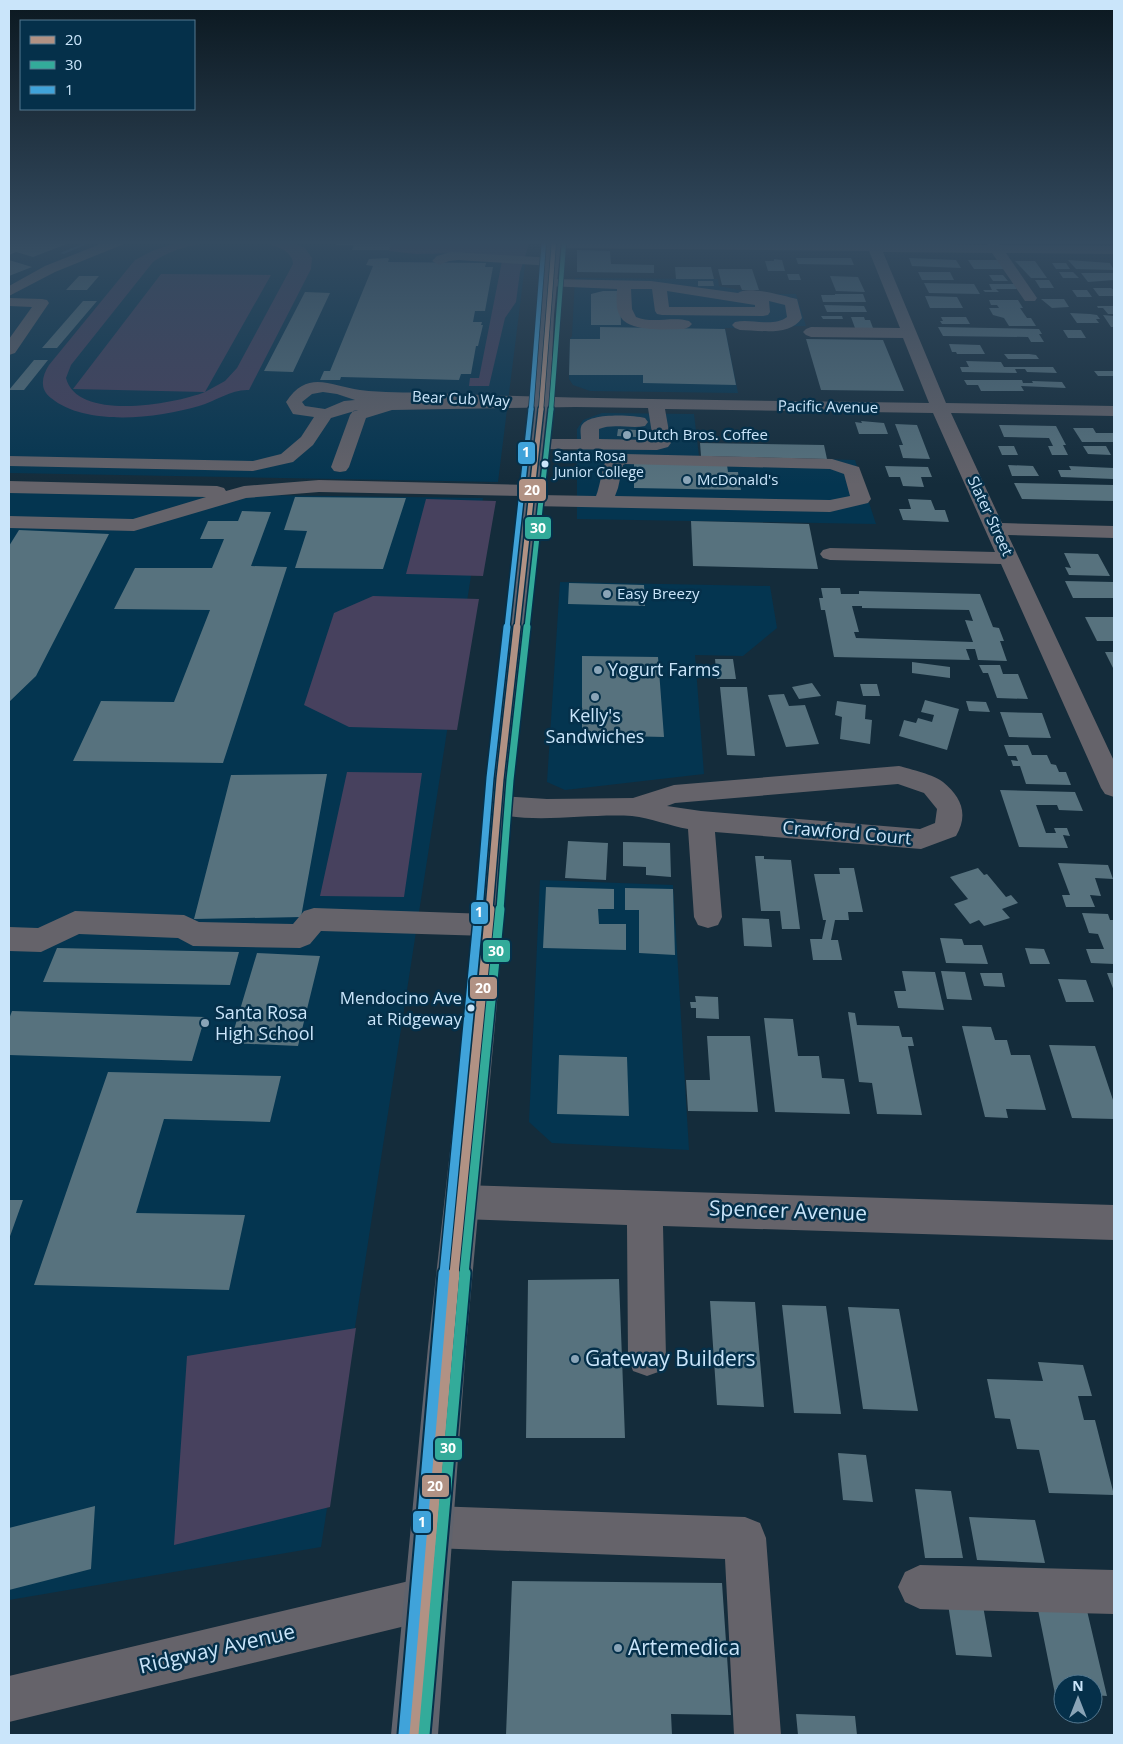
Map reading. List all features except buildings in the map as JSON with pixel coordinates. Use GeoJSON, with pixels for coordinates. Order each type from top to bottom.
{"type":"FeatureCollection","features":[{"type":"Feature","properties":{"kind":"main road"},"geometry":{"type":"LineString","coordinates":[[414,1735],[447,1347],[488,925],[500,779],[542,403],[547,322]]}},
{"type":"Feature","properties":{"kind":"street"},"geometry":{"type":"LineString","coordinates":[[9,350],[28,322]]}},
{"type":"Feature","properties":{"kind":"street"},"geometry":{"type":"LineString","coordinates":[[638,322],[779,325],[790,322]]}},
{"type":"Feature","properties":{"kind":"street","name":"Slater Street"},"geometry":{"type":"LineString","coordinates":[[906,322],[940,409],[1114,788]]}},
{"type":"Feature","properties":{"kind":"street"},"geometry":{"type":"LineString","coordinates":[[811,332],[910,333]]}},
{"type":"Feature","properties":{"kind":"street"},"geometry":{"type":"LineString","coordinates":[[9,461],[253,466],[287,458],[328,441],[359,415],[391,401],[399,379]]}},
{"type":"Feature","properties":{"kind":"street","name":"Bear Cub Way"},"geometry":{"type":"LineString","coordinates":[[391,401],[356,395],[343,389],[325,387],[308,390],[296,397],[294,402],[299,410],[325,414],[350,405],[391,401],[542,403]]}},
{"type":"Feature","properties":{"kind":"street","name":"Pacific Avenue"},"geometry":{"type":"LineString","coordinates":[[542,403],[1114,411]]}},
{"type":"Feature","properties":{"kind":"street"},"geometry":{"type":"LineString","coordinates":[[537,444],[657,445],[662,443],[656,404]]}},
{"type":"Feature","properties":{"kind":"street"},"geometry":{"type":"LineString","coordinates":[[325,414],[328,441],[340,467]]}},
{"type":"Feature","properties":{"kind":"street"},"geometry":{"type":"LineString","coordinates":[[9,487],[244,492],[319,486],[531,495],[603,501],[830,506],[861,499],[852,471],[832,464],[624,458],[614,462],[609,488],[603,501]]}},
{"type":"Feature","properties":{"kind":"street"},"geometry":{"type":"LineString","coordinates":[[9,522],[134,525],[244,492]]}},
{"type":"Feature","properties":{"kind":"street"},"geometry":{"type":"LineString","coordinates":[[996,529],[1114,532]]}},
{"type":"Feature","properties":{"kind":"street"},"geometry":{"type":"LineString","coordinates":[[830,554],[1009,558]]}},
{"type":"Feature","properties":{"kind":"street","name":"Crawford Court"},"geometry":{"type":"LineString","coordinates":[[499,806],[547,808],[633,807],[673,817],[701,821],[921,839],[947,829],[950,807],[933,787],[900,775],[674,794],[633,807]]}},
{"type":"Feature","properties":{"kind":"street"},"geometry":{"type":"LineString","coordinates":[[701,821],[708,917]]}},
{"type":"Feature","properties":{"kind":"street"},"geometry":{"type":"LineString","coordinates":[[9,939],[41,940],[75,922],[184,927],[193,934],[300,936],[314,919],[488,925]]}},
{"type":"Feature","properties":{"kind":"street","name":"Spencer Avenue"},"geometry":{"type":"LineString","coordinates":[[462,1202],[1114,1223]]}},
{"type":"Feature","properties":{"kind":"street"},"geometry":{"type":"LineString","coordinates":[[645,1207],[646,1357]]}},
{"type":"Feature","properties":{"kind":"street"},"geometry":{"type":"LineString","coordinates":[[433,1527],[746,1538],[758,1735]]}},
{"type":"Feature","properties":{"kind":"street"},"geometry":{"type":"LineString","coordinates":[[920,1587],[1114,1592]]}},
{"type":"Feature","properties":{"kind":"street","name":"Ridgway Avenue"},"geometry":{"type":"LineString","coordinates":[[9,1699],[426,1599]]}},
{"type":"Feature","properties":{"kind":"shaded area","name":"Santa Rosa Junior College"},"geometry":{"type":"Polygon","coordinates":[[[9,322],[518,322],[498,482],[9,473],[9,322]]]}},
{"type":"Feature","properties":{"kind":"shaded area"},"geometry":{"type":"Polygon","coordinates":[[[84,322],[105,322],[71,365],[66,378],[74,392],[88,400],[107,405],[128,406],[172,401],[205,392],[225,381],[237,368],[262,322],[284,322],[249,390],[236,391],[205,404],[163,414],[123,417],[102,416],[83,413],[66,407],[51,398],[43,387],[43,378],[49,365],[84,322]]]}},
{"type":"Feature","properties":{"kind":"shaded area"},"geometry":{"type":"Polygon","coordinates":[[[124,322],[244,322],[205,392],[73,389],[124,322]]]}},
{"type":"Feature","properties":{"kind":"shaded area"},"geometry":{"type":"Polygon","coordinates":[[[490,322],[504,322],[489,386],[469,386],[470,378],[479,378],[490,322]]]}},
{"type":"Feature","properties":{"kind":"shaded area"},"geometry":{"type":"Polygon","coordinates":[[[573,322],[805,322],[806,326],[725,328],[738,393],[590,391],[573,385],[569,379],[570,339],[573,322]]]}},
{"type":"Feature","properties":{"kind":"shaded area"},"geometry":{"type":"Polygon","coordinates":[[[602,413],[694,414],[699,456],[855,460],[876,524],[577,519],[577,429],[583,420],[602,413]]]}},
{"type":"Feature","properties":{"kind":"shaded area","name":"Santa Rosa High School"},"geometry":{"type":"Polygon","coordinates":[[[9,492],[483,498],[321,1547],[9,1600],[9,492]]]}},
{"type":"Feature","properties":{"kind":"shaded area"},"geometry":{"type":"Polygon","coordinates":[[[426,499],[496,501],[483,576],[406,574],[426,499]]]}},
{"type":"Feature","properties":{"kind":"shaded area"},"geometry":{"type":"Polygon","coordinates":[[[560,582],[770,586],[777,628],[743,656],[695,655],[704,774],[565,790],[547,782],[560,582]]]}},
{"type":"Feature","properties":{"kind":"shaded area"},"geometry":{"type":"Polygon","coordinates":[[[373,596],[479,599],[457,730],[349,727],[304,705],[334,613],[373,596]]]}},
{"type":"Feature","properties":{"kind":"shaded area"},"geometry":{"type":"Polygon","coordinates":[[[347,772],[422,773],[404,897],[320,896],[347,772]]]}},
{"type":"Feature","properties":{"kind":"shaded area"},"geometry":{"type":"Polygon","coordinates":[[[540,880],[673,885],[689,1150],[552,1143],[529,1122],[540,880]]]}},
{"type":"Feature","properties":{"kind":"shaded area"},"geometry":{"type":"Polygon","coordinates":[[[356,1328],[330,1507],[174,1545],[187,1356],[356,1328]]]}},
{"type":"Feature","properties":{"kind":"transit line","name":"1"},"geometry":{"type":"LineString","coordinates":[[404,1734],[437,1346],[473,990],[490,778],[532,402],[537,322]]}},
{"type":"Feature","properties":{"kind":"transit line","name":"20"},"geometry":{"type":"LineString","coordinates":[[414,1735],[447,1347],[483,991],[500,779],[542,403],[547,322]]}},
{"type":"Feature","properties":{"kind":"transit line","name":"30"},"geometry":{"type":"LineString","coordinates":[[424,1735],[457,1348],[493,992],[510,780],[552,404],[557,322]]}},
{"type":"Feature","properties":{"kind":"place","name":"Dutch Bros. Coffee"},"geometry":{"type":"Point","coordinates":[627,435]}},
{"type":"Feature","properties":{"kind":"place","name":"Santa Rosa Junior College"},"geometry":{"type":"Point","coordinates":[545,464]}},
{"type":"Feature","properties":{"kind":"place","name":"McDonald's"},"geometry":{"type":"Point","coordinates":[687,480]}},
{"type":"Feature","properties":{"kind":"place","name":"Easy Breezy"},"geometry":{"type":"Point","coordinates":[607,594]}},
{"type":"Feature","properties":{"kind":"place","name":"Yogurt Farms"},"geometry":{"type":"Point","coordinates":[598,670]}},
{"type":"Feature","properties":{"kind":"place","name":"Kelly's Sandwiches"},"geometry":{"type":"Point","coordinates":[595,697]}},
{"type":"Feature","properties":{"kind":"place","name":"Mendocino Ave at Ridgeway"},"geometry":{"type":"Point","coordinates":[471,1008]}},
{"type":"Feature","properties":{"kind":"place","name":"Santa Rosa High School"},"geometry":{"type":"Point","coordinates":[205,1023]}},
{"type":"Feature","properties":{"kind":"place","name":"Gateway Builders"},"geometry":{"type":"Point","coordinates":[575,1359]}},
{"type":"Feature","properties":{"kind":"place","name":"Artemedica"},"geometry":{"type":"Point","coordinates":[618,1648]}}]}
